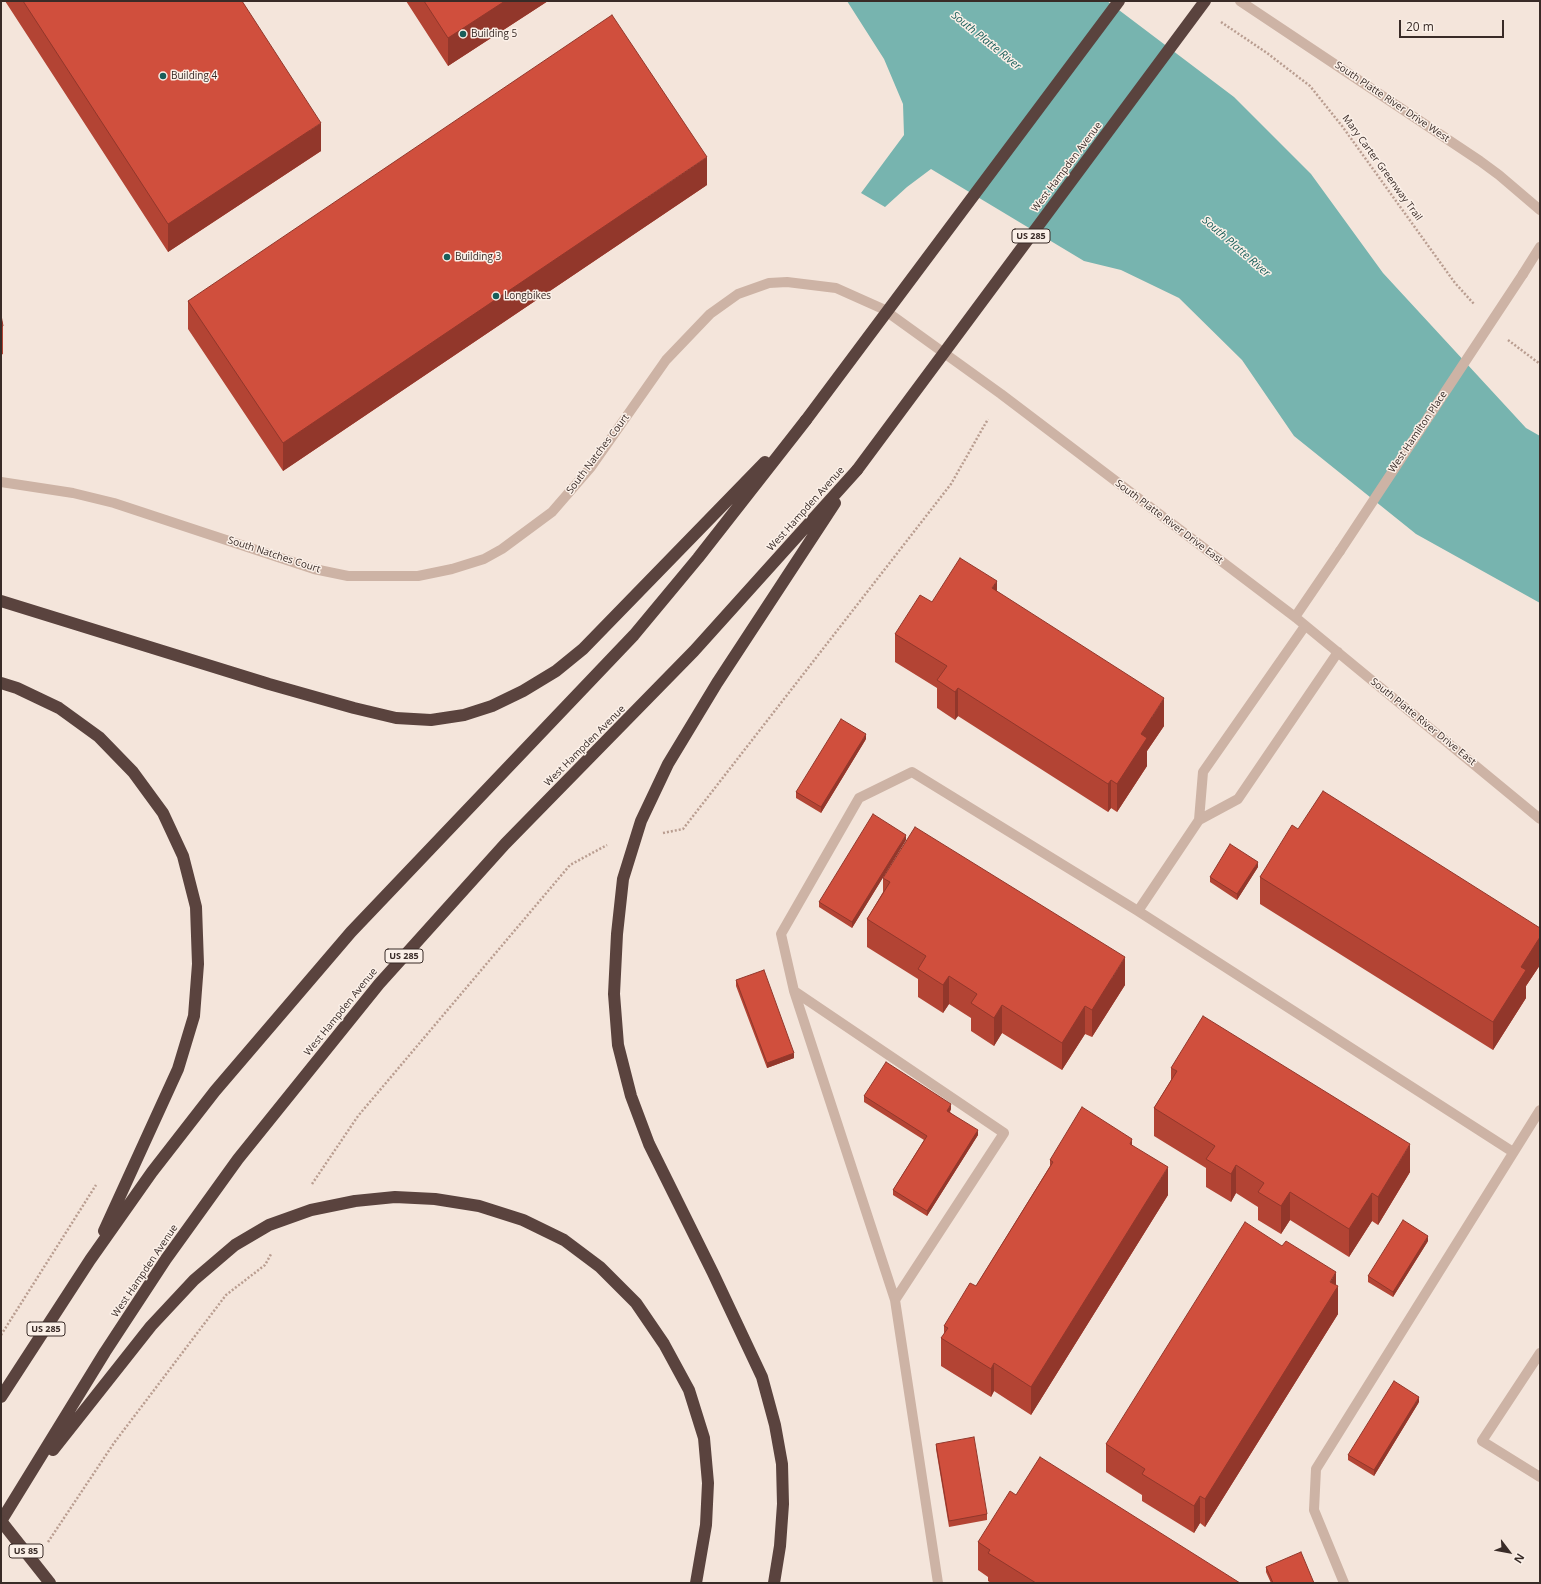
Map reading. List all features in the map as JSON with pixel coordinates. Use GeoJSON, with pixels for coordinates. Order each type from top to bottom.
{"type":"FeatureCollection","features":[{"type":"Feature","properties":{"kind":"highway","name":"US 285"},"geometry":{"type":"LineString","coordinates":[[1,1397],[90,1260],[152,1172],[215,1092],[351,932],[634,635],[698,558],[806,420],[1119,1]]}},
{"type":"Feature","properties":{"kind":"highway","name":"West Hampden Avenue"},"geometry":{"type":"LineString","coordinates":[[1,1521],[106,1352],[166,1259],[238,1158],[379,984],[505,844],[694,651],[857,470],[1205,1]]}},
{"type":"Feature","properties":{"kind":"highway"},"geometry":{"type":"LineString","coordinates":[[1,602],[269,684],[354,708],[403,718],[431,720],[464,715],[492,706],[523,691],[556,671],[583,649],[806,420]]}},
{"type":"Feature","properties":{"kind":"highway"},"geometry":{"type":"LineString","coordinates":[[774,1583],[780,1546],[783,1504],[782,1464],[775,1425],[762,1377],[720,1287],[649,1144],[631,1096],[618,1045],[614,994],[617,934],[623,879],[641,821],[668,764],[717,682],[857,470]]}},
{"type":"Feature","properties":{"kind":"highway"},"geometry":{"type":"LineString","coordinates":[[1,683],[17,688],[59,708],[98,737],[132,772],[166,820],[183,856],[196,907],[198,964],[194,1016],[178,1069],[90,1260]]}},
{"type":"Feature","properties":{"kind":"highway"},"geometry":{"type":"LineString","coordinates":[[17,1495],[150,1326],[194,1280],[235,1245],[269,1225],[311,1210],[354,1200],[395,1196],[435,1199],[479,1206],[523,1220],[564,1240],[600,1267],[636,1303],[664,1344],[689,1390],[704,1438],[708,1483],[706,1525],[696,1583]]}},
{"type":"Feature","properties":{"kind":"highway","name":"US 85"},"geometry":{"type":"LineString","coordinates":[[1,1521],[50,1583]]}},
{"type":"Feature","properties":{"kind":"street","name":"South Platte River Drive West"},"geometry":{"type":"LineString","coordinates":[[1240,1],[1480,161],[1505,179],[1540,210]]}},
{"type":"Feature","properties":{"kind":"street","name":"West Hamilton Place"},"geometry":{"type":"LineString","coordinates":[[1295,617],[1540,247]]}},
{"type":"Feature","properties":{"kind":"street","name":"South Platte River Drive East"},"geometry":{"type":"LineString","coordinates":[[769,283],[787,282],[836,288],[883,309],[1001,394],[1295,617],[1540,819]]}},
{"type":"Feature","properties":{"kind":"street","name":"South Natches Court"},"geometry":{"type":"LineString","coordinates":[[1,482],[73,493],[114,503],[314,569],[348,576],[418,576],[452,569],[484,559],[502,549],[552,512],[591,467],[666,360],[689,334],[710,314],[738,294],[769,283]]}},
{"type":"Feature","properties":{"kind":"street"},"geometry":{"type":"LineString","coordinates":[[1199,820],[1203,772],[1305,626]]}},
{"type":"Feature","properties":{"kind":"street"},"geometry":{"type":"LineString","coordinates":[[1138,911],[1199,820],[1238,799],[1338,652]]}},
{"type":"Feature","properties":{"kind":"street"},"geometry":{"type":"LineString","coordinates":[[938,1583],[895,1300],[794,991],[781,934],[859,798],[912,772],[1138,911],[1513,1152]]}},
{"type":"Feature","properties":{"kind":"street"},"geometry":{"type":"LineString","coordinates":[[794,991],[1004,1134],[895,1300]]}},
{"type":"Feature","properties":{"kind":"street"},"geometry":{"type":"LineString","coordinates":[[1344,1583],[1314,1510],[1316,1469],[1540,1110]]}},
{"type":"Feature","properties":{"kind":"street"},"geometry":{"type":"LineString","coordinates":[[1540,1353],[1482,1441],[1540,1478]]}},
{"type":"Feature","properties":{"kind":"path","name":"Mary Carter Greenway Trail"},"geometry":{"type":"LineString","coordinates":[[1216,18],[1267,52],[1310,86],[1342,126],[1455,283],[1475,305]]}},
{"type":"Feature","properties":{"kind":"path"},"geometry":{"type":"LineString","coordinates":[[1506,338],[1540,364]]}},
{"type":"Feature","properties":{"kind":"path"},"geometry":{"type":"LineString","coordinates":[[293,1217],[316,1176],[358,1116],[570,865],[608,844],[683,829],[951,484],[988,419]]}},
{"type":"Feature","properties":{"kind":"path"},"geometry":{"type":"LineString","coordinates":[[1,1335],[100,1179]]}},
{"type":"Feature","properties":{"kind":"path"},"geometry":{"type":"LineString","coordinates":[[48,1543],[114,1443],[226,1295],[265,1265],[273,1252]]}},
{"type":"Feature","properties":{"kind":"water","name":"South Platte River"},"geometry":{"type":"Polygon","coordinates":[[[847,1],[1107,1],[1234,97],[1311,174],[1383,273],[1526,428],[1540,436],[1540,603],[1416,534],[1294,436],[1242,360],[1179,298],[1121,270],[1084,261],[931,169],[907,187],[885,207],[861,193],[904,135],[903,104],[884,59],[847,1]]]}},
{"type":"Feature","properties":{"kind":"building","name":"Building 4"},"geometry":{"type":"Polygon","coordinates":[[[23,1],[242,1],[321,123],[168,224],[23,1]]]}},
{"type":"Feature","properties":{"kind":"building"},"geometry":{"type":"Polygon","coordinates":[[[424,1],[505,1],[448,38],[424,1]]]}},
{"type":"Feature","properties":{"kind":"building","name":"Building 3"},"geometry":{"type":"Polygon","coordinates":[[[612,15],[707,157],[283,443],[188,301],[612,15]]]}},
{"type":"Feature","properties":{"kind":"building"},"geometry":{"type":"Polygon","coordinates":[[[1,315],[3,326],[1,327],[1,315]]]}},
{"type":"Feature","properties":{"kind":"building"},"geometry":{"type":"Polygon","coordinates":[[[960,558],[997,581],[992,588],[1164,698],[1141,734],[1147,738],[1117,784],[1111,780],[1108,784],[958,688],[955,692],[937,680],[947,666],[895,634],[920,595],[932,602],[960,558]]]}},
{"type":"Feature","properties":{"kind":"building"},"geometry":{"type":"Polygon","coordinates":[[[841,719],[866,734],[821,807],[796,792],[841,719]]]}},
{"type":"Feature","properties":{"kind":"building"},"geometry":{"type":"Polygon","coordinates":[[[1323,791],[1540,928],[1540,937],[1521,967],[1526,970],[1493,1022],[1260,877],[1292,825],[1298,829],[1323,791]]]}},
{"type":"Feature","properties":{"kind":"building"},"geometry":{"type":"Polygon","coordinates":[[[873,814],[906,835],[852,922],[819,902],[873,814]]]}},
{"type":"Feature","properties":{"kind":"building"},"geometry":{"type":"Polygon","coordinates":[[[915,827],[1125,957],[1092,1010],[1085,1006],[1062,1043],[1002,1005],[994,1018],[971,1003],[977,994],[949,976],[943,985],[918,969],[926,956],[867,919],[890,882],[883,878],[915,827]]]}},
{"type":"Feature","properties":{"kind":"building"},"geometry":{"type":"Polygon","coordinates":[[[1230,844],[1258,862],[1237,894],[1210,877],[1230,844]]]}},
{"type":"Feature","properties":{"kind":"building"},"geometry":{"type":"Polygon","coordinates":[[[764,970],[794,1053],[767,1063],[736,980],[764,970]]]}},
{"type":"Feature","properties":{"kind":"building"},"geometry":{"type":"Polygon","coordinates":[[[1203,1016],[1410,1144],[1378,1197],[1372,1193],[1349,1229],[1290,1192],[1281,1206],[1258,1192],[1264,1183],[1236,1165],[1231,1174],[1206,1159],[1215,1146],[1154,1108],[1177,1071],[1171,1068],[1203,1016]]]}},
{"type":"Feature","properties":{"kind":"building"},"geometry":{"type":"Polygon","coordinates":[[[886,1062],[951,1104],[947,1111],[978,1130],[927,1211],[893,1190],[927,1136],[864,1096],[886,1062]]]}},
{"type":"Feature","properties":{"kind":"building"},"geometry":{"type":"Polygon","coordinates":[[[1082,1107],[1132,1139],[1130,1144],[1168,1167],[1031,1387],[994,1363],[991,1369],[941,1338],[948,1328],[944,1326],[970,1283],[976,1286],[1053,1162],[1050,1160],[1082,1107]]]}},
{"type":"Feature","properties":{"kind":"building"},"geometry":{"type":"Polygon","coordinates":[[[1403,1220],[1428,1236],[1393,1292],[1368,1276],[1403,1220]]]}},
{"type":"Feature","properties":{"kind":"building"},"geometry":{"type":"Polygon","coordinates":[[[1245,1222],[1282,1246],[1286,1241],[1336,1272],[1330,1282],[1338,1286],[1205,1499],[1200,1496],[1194,1506],[1142,1474],[1145,1469],[1106,1444],[1245,1222]]]}},
{"type":"Feature","properties":{"kind":"building"},"geometry":{"type":"Polygon","coordinates":[[[1394,1381],[1419,1397],[1374,1470],[1348,1455],[1394,1381]]]}},
{"type":"Feature","properties":{"kind":"building"},"geometry":{"type":"Polygon","coordinates":[[[974,1437],[987,1514],[949,1521],[936,1444],[974,1437]]]}},
{"type":"Feature","properties":{"kind":"building"},"geometry":{"type":"Polygon","coordinates":[[[1040,1457],[1240,1583],[1036,1583],[988,1553],[990,1550],[978,1542],[1010,1491],[1016,1495],[1040,1457]]]}},
{"type":"Feature","properties":{"kind":"building"},"geometry":{"type":"Polygon","coordinates":[[[1301,1552],[1314,1583],[1273,1583],[1266,1567],[1301,1552]]]}},
{"type":"Feature","properties":{"kind":"place","name":"Building 5"},"geometry":{"type":"Point","coordinates":[463,34]}},
{"type":"Feature","properties":{"kind":"place","name":"Building 4"},"geometry":{"type":"Point","coordinates":[163,76]}},
{"type":"Feature","properties":{"kind":"place","name":"Building 3"},"geometry":{"type":"Point","coordinates":[447,257]}},
{"type":"Feature","properties":{"kind":"place","name":"Longbikes"},"geometry":{"type":"Point","coordinates":[496,296]}}]}
